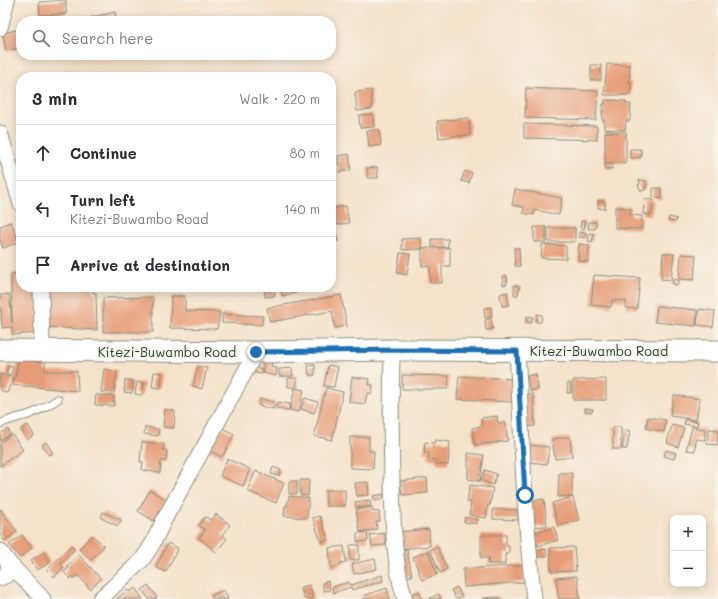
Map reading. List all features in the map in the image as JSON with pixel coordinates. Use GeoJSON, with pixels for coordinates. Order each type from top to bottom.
{"type":"FeatureCollection","features":[{"type":"Feature","properties":{"kind":"street"},"geometry":{"type":"LineString","coordinates":[[0,28],[7,0]]}},
{"type":"Feature","properties":{"kind":"street"},"geometry":{"type":"LineString","coordinates":[[0,133],[16,187]]}},
{"type":"Feature","properties":{"kind":"street"},"geometry":{"type":"LineString","coordinates":[[41,292],[42,350]]}},
{"type":"Feature","properties":{"kind":"street","name":"Kitezi-Buwambo Road"},"geometry":{"type":"LineString","coordinates":[[0,350],[256,352],[392,350],[718,351]]}},
{"type":"Feature","properties":{"kind":"street"},"geometry":{"type":"LineString","coordinates":[[392,350],[390,427],[393,528],[397,569],[405,599]]}},
{"type":"Feature","properties":{"kind":"street"},"geometry":{"type":"LineString","coordinates":[[517,351],[525,495],[530,567],[534,599]]}},
{"type":"Feature","properties":{"kind":"street"},"geometry":{"type":"LineString","coordinates":[[100,599],[142,560],[152,545],[164,520],[256,352]]}},
{"type":"Feature","properties":{"kind":"street"},"geometry":{"type":"LineString","coordinates":[[0,551],[9,563],[43,599]]}},
{"type":"Feature","properties":{"kind":"street"},"geometry":{"type":"LineString","coordinates":[[0,578],[7,575],[9,563]]}},
{"type":"Feature","properties":{"kind":"lane"},"geometry":{"type":"LineString","coordinates":[[0,424],[10,419],[24,416],[39,410],[58,399]]}},
{"type":"Feature","properties":{"kind":"building"},"geometry":{"type":"Polygon","coordinates":[[[66,0],[66,14],[40,15],[39,2],[66,0]]]}},
{"type":"Feature","properties":{"kind":"building"},"geometry":{"type":"Polygon","coordinates":[[[115,12],[116,16],[97,16],[115,12]]]}},
{"type":"Feature","properties":{"kind":"building"},"geometry":{"type":"Polygon","coordinates":[[[16,30],[16,49],[6,51],[3,33],[16,30]]]}},
{"type":"Feature","properties":{"kind":"building"},"geometry":{"type":"Polygon","coordinates":[[[607,64],[630,65],[629,82],[631,82],[631,95],[604,95],[607,64]]]}},
{"type":"Feature","properties":{"kind":"building"},"geometry":{"type":"Polygon","coordinates":[[[591,65],[601,65],[601,80],[591,80],[591,65]]]}},
{"type":"Feature","properties":{"kind":"building"},"geometry":{"type":"Polygon","coordinates":[[[526,88],[598,91],[596,120],[525,118],[526,88]]]}},
{"type":"Feature","properties":{"kind":"building"},"geometry":{"type":"Polygon","coordinates":[[[371,90],[372,109],[357,111],[355,92],[371,90]]]}},
{"type":"Feature","properties":{"kind":"building"},"geometry":{"type":"Polygon","coordinates":[[[605,100],[626,101],[626,104],[631,104],[630,121],[626,121],[625,130],[604,129],[604,120],[602,120],[603,104],[605,104],[605,100]]]}},
{"type":"Feature","properties":{"kind":"building"},"geometry":{"type":"Polygon","coordinates":[[[373,114],[374,127],[360,128],[359,115],[373,114]]]}},
{"type":"Feature","properties":{"kind":"building"},"geometry":{"type":"Polygon","coordinates":[[[469,118],[470,135],[439,138],[437,121],[469,118]]]}},
{"type":"Feature","properties":{"kind":"building"},"geometry":{"type":"Polygon","coordinates":[[[524,124],[597,126],[597,140],[524,138],[524,124]]]}},
{"type":"Feature","properties":{"kind":"building"},"geometry":{"type":"Polygon","coordinates":[[[379,129],[381,145],[369,147],[367,131],[379,129]]]}},
{"type":"Feature","properties":{"kind":"building"},"geometry":{"type":"Polygon","coordinates":[[[605,132],[626,132],[626,163],[605,163],[605,132]]]}},
{"type":"Feature","properties":{"kind":"building"},"geometry":{"type":"Polygon","coordinates":[[[630,149],[641,149],[641,157],[631,158],[630,149]]]}},
{"type":"Feature","properties":{"kind":"building"},"geometry":{"type":"Polygon","coordinates":[[[349,154],[351,170],[339,172],[338,156],[349,154]]]}},
{"type":"Feature","properties":{"kind":"building"},"geometry":{"type":"Polygon","coordinates":[[[605,164],[613,164],[612,169],[605,168],[605,164]]]}},
{"type":"Feature","properties":{"kind":"building"},"geometry":{"type":"Polygon","coordinates":[[[377,167],[378,178],[368,178],[367,168],[377,167]]]}},
{"type":"Feature","properties":{"kind":"building"},"geometry":{"type":"Polygon","coordinates":[[[465,171],[472,173],[469,183],[461,181],[465,171]]]}},
{"type":"Feature","properties":{"kind":"building"},"geometry":{"type":"Polygon","coordinates":[[[639,180],[646,181],[647,186],[645,186],[645,190],[641,191],[638,185],[640,184],[639,180]]]}},
{"type":"Feature","properties":{"kind":"building"},"geometry":{"type":"Polygon","coordinates":[[[653,188],[661,188],[662,199],[653,197],[653,188]]]}},
{"type":"Feature","properties":{"kind":"building"},"geometry":{"type":"Polygon","coordinates":[[[515,189],[562,198],[559,215],[535,210],[534,215],[523,213],[524,207],[512,205],[515,189]]]}},
{"type":"Feature","properties":{"kind":"building"},"geometry":{"type":"Polygon","coordinates":[[[645,199],[654,200],[651,215],[643,214],[645,199]]]}},
{"type":"Feature","properties":{"kind":"building"},"geometry":{"type":"Polygon","coordinates":[[[598,201],[605,201],[605,209],[598,208],[598,201]]]}},
{"type":"Feature","properties":{"kind":"building"},"geometry":{"type":"Polygon","coordinates":[[[346,206],[349,223],[336,225],[336,207],[346,206]]]}},
{"type":"Feature","properties":{"kind":"building"},"geometry":{"type":"Polygon","coordinates":[[[615,207],[631,208],[630,215],[642,216],[641,229],[615,228],[615,207]]]}},
{"type":"Feature","properties":{"kind":"building"},"geometry":{"type":"Polygon","coordinates":[[[669,217],[677,219],[676,222],[668,221],[669,217]]]}},
{"type":"Feature","properties":{"kind":"building"},"geometry":{"type":"Polygon","coordinates":[[[581,221],[586,222],[584,229],[580,228],[581,221]]]}},
{"type":"Feature","properties":{"kind":"building"},"geometry":{"type":"Polygon","coordinates":[[[11,222],[16,234],[16,243],[3,248],[0,240],[0,226],[11,222]]]}},
{"type":"Feature","properties":{"kind":"building"},"geometry":{"type":"Polygon","coordinates":[[[589,222],[596,222],[595,229],[588,229],[589,222]]]}},
{"type":"Feature","properties":{"kind":"building"},"geometry":{"type":"Polygon","coordinates":[[[534,227],[546,227],[546,242],[534,242],[534,227]]]}},
{"type":"Feature","properties":{"kind":"building"},"geometry":{"type":"Polygon","coordinates":[[[548,228],[575,228],[575,242],[548,242],[548,228]]]}},
{"type":"Feature","properties":{"kind":"building"},"geometry":{"type":"Polygon","coordinates":[[[579,232],[586,233],[586,238],[579,237],[579,232]]]}},
{"type":"Feature","properties":{"kind":"building"},"geometry":{"type":"Polygon","coordinates":[[[590,233],[594,234],[592,242],[588,241],[590,233]]]}},
{"type":"Feature","properties":{"kind":"building"},"geometry":{"type":"Polygon","coordinates":[[[421,238],[422,249],[402,250],[402,239],[421,238]]]}},
{"type":"Feature","properties":{"kind":"building"},"geometry":{"type":"Polygon","coordinates":[[[432,239],[448,239],[448,247],[432,247],[432,239]]]}},
{"type":"Feature","properties":{"kind":"building"},"geometry":{"type":"Polygon","coordinates":[[[542,244],[566,246],[566,259],[541,258],[542,244]]]}},
{"type":"Feature","properties":{"kind":"building"},"geometry":{"type":"Polygon","coordinates":[[[579,244],[589,245],[588,262],[578,261],[579,244]]]}},
{"type":"Feature","properties":{"kind":"building"},"geometry":{"type":"Polygon","coordinates":[[[422,248],[450,248],[450,266],[442,266],[442,283],[430,283],[430,266],[422,266],[422,248]]]}},
{"type":"Feature","properties":{"kind":"building"},"geometry":{"type":"Polygon","coordinates":[[[514,248],[519,248],[520,266],[515,266],[514,248]]]}},
{"type":"Feature","properties":{"kind":"building"},"geometry":{"type":"Polygon","coordinates":[[[400,253],[410,254],[407,275],[397,273],[400,253]]]}},
{"type":"Feature","properties":{"kind":"building"},"geometry":{"type":"Polygon","coordinates":[[[663,253],[674,254],[671,280],[661,279],[663,253]]]}},
{"type":"Feature","properties":{"kind":"building"},"geometry":{"type":"Polygon","coordinates":[[[681,254],[696,255],[694,280],[679,279],[681,254]]]}},
{"type":"Feature","properties":{"kind":"building"},"geometry":{"type":"Polygon","coordinates":[[[11,274],[16,274],[16,292],[38,292],[38,333],[12,335],[12,327],[2,328],[0,295],[9,294],[12,323],[11,274]]]}},
{"type":"Feature","properties":{"kind":"building"},"geometry":{"type":"Polygon","coordinates":[[[594,275],[640,278],[637,309],[626,308],[626,301],[612,300],[611,307],[591,305],[594,275]]]}},
{"type":"Feature","properties":{"kind":"building"},"geometry":{"type":"Polygon","coordinates":[[[503,276],[507,276],[507,284],[503,285],[503,276]]]}},
{"type":"Feature","properties":{"kind":"building"},"geometry":{"type":"Polygon","coordinates":[[[673,279],[679,280],[678,285],[672,284],[673,279]]]}},
{"type":"Feature","properties":{"kind":"building"},"geometry":{"type":"Polygon","coordinates":[[[514,285],[520,286],[518,295],[514,295],[514,285]]]}},
{"type":"Feature","properties":{"kind":"building"},"geometry":{"type":"Polygon","coordinates":[[[45,292],[96,293],[97,330],[46,327],[45,292]]]}},
{"type":"Feature","properties":{"kind":"building"},"geometry":{"type":"Polygon","coordinates":[[[264,292],[275,292],[275,296],[265,297],[264,292]]]}},
{"type":"Feature","properties":{"kind":"building"},"geometry":{"type":"Polygon","coordinates":[[[281,292],[296,292],[296,293],[282,296],[281,292]]]}},
{"type":"Feature","properties":{"kind":"building"},"geometry":{"type":"Polygon","coordinates":[[[507,292],[509,305],[502,306],[500,294],[507,292]]]}},
{"type":"Feature","properties":{"kind":"building"},"geometry":{"type":"Polygon","coordinates":[[[341,295],[347,326],[335,328],[332,311],[270,322],[267,308],[341,295]]]}},
{"type":"Feature","properties":{"kind":"building"},"geometry":{"type":"Polygon","coordinates":[[[171,296],[185,296],[185,311],[220,312],[217,329],[170,328],[171,296]]]}},
{"type":"Feature","properties":{"kind":"building"},"geometry":{"type":"Polygon","coordinates":[[[153,297],[153,332],[103,332],[103,298],[153,297]]]}},
{"type":"Feature","properties":{"kind":"building"},"geometry":{"type":"Polygon","coordinates":[[[657,306],[697,310],[696,326],[655,322],[657,306]]]}},
{"type":"Feature","properties":{"kind":"building"},"geometry":{"type":"Polygon","coordinates":[[[491,307],[492,317],[485,318],[484,308],[491,307]]]}},
{"type":"Feature","properties":{"kind":"building"},"geometry":{"type":"Polygon","coordinates":[[[699,309],[715,311],[713,327],[697,325],[699,309]]]}},
{"type":"Feature","properties":{"kind":"building"},"geometry":{"type":"Polygon","coordinates":[[[222,314],[263,316],[262,325],[222,323],[222,314]]]}},
{"type":"Feature","properties":{"kind":"building"},"geometry":{"type":"Polygon","coordinates":[[[537,314],[542,315],[541,322],[536,322],[537,314]]]}},
{"type":"Feature","properties":{"kind":"building"},"geometry":{"type":"Polygon","coordinates":[[[527,316],[533,317],[531,323],[526,322],[527,316]]]}},
{"type":"Feature","properties":{"kind":"building"},"geometry":{"type":"Polygon","coordinates":[[[491,319],[493,329],[486,330],[485,320],[491,319]]]}},
{"type":"Feature","properties":{"kind":"building"},"geometry":{"type":"Polygon","coordinates":[[[20,354],[45,357],[45,371],[77,371],[78,391],[13,385],[20,354]]]}},
{"type":"Feature","properties":{"kind":"building"},"geometry":{"type":"Polygon","coordinates":[[[264,361],[272,362],[271,367],[277,368],[276,376],[262,373],[264,361]]]}},
{"type":"Feature","properties":{"kind":"building"},"geometry":{"type":"Polygon","coordinates":[[[315,365],[315,375],[309,375],[308,366],[315,365]]]}},
{"type":"Feature","properties":{"kind":"building"},"geometry":{"type":"Polygon","coordinates":[[[328,365],[338,367],[334,387],[324,386],[328,365]]]}},
{"type":"Feature","properties":{"kind":"building"},"geometry":{"type":"Polygon","coordinates":[[[8,366],[13,367],[11,375],[6,374],[8,366]]]}},
{"type":"Feature","properties":{"kind":"building"},"geometry":{"type":"Polygon","coordinates":[[[198,366],[207,368],[202,389],[193,386],[198,366]]]}},
{"type":"Feature","properties":{"kind":"building"},"geometry":{"type":"Polygon","coordinates":[[[253,367],[262,369],[261,374],[252,372],[253,367]]]}},
{"type":"Feature","properties":{"kind":"building"},"geometry":{"type":"Polygon","coordinates":[[[292,368],[293,376],[279,376],[279,369],[292,368]]]}},
{"type":"Feature","properties":{"kind":"building"},"geometry":{"type":"Polygon","coordinates":[[[104,369],[117,371],[114,393],[101,392],[104,369]]]}},
{"type":"Feature","properties":{"kind":"building"},"geometry":{"type":"Polygon","coordinates":[[[154,372],[162,373],[161,388],[152,387],[154,372]]]}},
{"type":"Feature","properties":{"kind":"building"},"geometry":{"type":"Polygon","coordinates":[[[1,374],[13,378],[7,393],[0,390],[1,374]]]}},
{"type":"Feature","properties":{"kind":"building"},"geometry":{"type":"Polygon","coordinates":[[[536,374],[538,389],[530,391],[527,376],[536,374]]]}},
{"type":"Feature","properties":{"kind":"building"},"geometry":{"type":"Polygon","coordinates":[[[402,375],[449,376],[448,389],[402,389],[402,375]]]}},
{"type":"Feature","properties":{"kind":"building"},"geometry":{"type":"Polygon","coordinates":[[[459,376],[513,379],[512,402],[457,399],[459,376]]]}},
{"type":"Feature","properties":{"kind":"building"},"geometry":{"type":"Polygon","coordinates":[[[352,377],[370,379],[369,385],[373,385],[372,393],[367,394],[365,404],[349,402],[352,377]]]}},
{"type":"Feature","properties":{"kind":"building"},"geometry":{"type":"Polygon","coordinates":[[[288,378],[297,378],[297,387],[288,387],[288,378]]]}},
{"type":"Feature","properties":{"kind":"building"},"geometry":{"type":"Polygon","coordinates":[[[606,379],[606,400],[573,400],[573,380],[606,379]]]}},
{"type":"Feature","properties":{"kind":"building"},"geometry":{"type":"Polygon","coordinates":[[[125,380],[133,381],[132,393],[124,392],[125,380]]]}},
{"type":"Feature","properties":{"kind":"building"},"geometry":{"type":"Polygon","coordinates":[[[137,382],[144,383],[142,395],[135,394],[137,382]]]}},
{"type":"Feature","properties":{"kind":"building"},"geometry":{"type":"Polygon","coordinates":[[[568,383],[571,383],[571,393],[567,393],[568,383]]]}},
{"type":"Feature","properties":{"kind":"building"},"geometry":{"type":"Polygon","coordinates":[[[295,388],[304,390],[299,412],[290,410],[295,388]]]}},
{"type":"Feature","properties":{"kind":"building"},"geometry":{"type":"Polygon","coordinates":[[[326,388],[343,392],[332,440],[314,436],[326,388]]]}},
{"type":"Feature","properties":{"kind":"building"},"geometry":{"type":"Polygon","coordinates":[[[524,394],[533,394],[535,426],[527,427],[524,394]]]}},
{"type":"Feature","properties":{"kind":"building"},"geometry":{"type":"Polygon","coordinates":[[[96,395],[114,396],[114,406],[95,405],[96,395]]]}},
{"type":"Feature","properties":{"kind":"building"},"geometry":{"type":"Polygon","coordinates":[[[674,395],[700,399],[696,420],[670,416],[674,395]]]}},
{"type":"Feature","properties":{"kind":"building"},"geometry":{"type":"Polygon","coordinates":[[[305,398],[318,402],[314,413],[301,409],[305,398]]]}},
{"type":"Feature","properties":{"kind":"building"},"geometry":{"type":"Polygon","coordinates":[[[260,399],[275,402],[274,409],[259,406],[260,399]]]}},
{"type":"Feature","properties":{"kind":"building"},"geometry":{"type":"Polygon","coordinates":[[[278,402],[290,404],[289,410],[276,408],[278,402]]]}},
{"type":"Feature","properties":{"kind":"building"},"geometry":{"type":"Polygon","coordinates":[[[585,408],[593,409],[592,412],[585,412],[585,408]]]}},
{"type":"Feature","properties":{"kind":"building"},"geometry":{"type":"Polygon","coordinates":[[[165,409],[175,411],[174,428],[163,427],[165,409]]]}},
{"type":"Feature","properties":{"kind":"building"},"geometry":{"type":"Polygon","coordinates":[[[497,416],[498,423],[505,422],[508,441],[475,445],[472,428],[482,426],[481,418],[497,416]]]}},
{"type":"Feature","properties":{"kind":"building"},"geometry":{"type":"Polygon","coordinates":[[[648,417],[666,420],[664,432],[646,428],[648,417]]]}},
{"type":"Feature","properties":{"kind":"building"},"geometry":{"type":"Polygon","coordinates":[[[685,419],[698,422],[697,426],[684,424],[685,419]]]}},
{"type":"Feature","properties":{"kind":"building"},"geometry":{"type":"Polygon","coordinates":[[[28,425],[34,435],[27,440],[21,429],[28,425]]]}},
{"type":"Feature","properties":{"kind":"building"},"geometry":{"type":"Polygon","coordinates":[[[672,425],[684,428],[678,447],[667,443],[672,425]]]}},
{"type":"Feature","properties":{"kind":"building"},"geometry":{"type":"Polygon","coordinates":[[[145,427],[159,429],[158,436],[144,434],[145,427]]]}},
{"type":"Feature","properties":{"kind":"building"},"geometry":{"type":"Polygon","coordinates":[[[220,427],[234,434],[222,457],[208,450],[220,427]]]}},
{"type":"Feature","properties":{"kind":"building"},"geometry":{"type":"Polygon","coordinates":[[[613,427],[621,427],[621,449],[613,449],[613,427]]]}},
{"type":"Feature","properties":{"kind":"building"},"geometry":{"type":"Polygon","coordinates":[[[692,427],[705,429],[705,440],[696,439],[695,451],[686,450],[692,427]]]}},
{"type":"Feature","properties":{"kind":"building"},"geometry":{"type":"Polygon","coordinates":[[[8,429],[10,434],[0,441],[0,434],[8,429]]]}},
{"type":"Feature","properties":{"kind":"building"},"geometry":{"type":"Polygon","coordinates":[[[709,429],[718,430],[718,445],[707,444],[709,429]]]}},
{"type":"Feature","properties":{"kind":"building"},"geometry":{"type":"Polygon","coordinates":[[[625,430],[630,431],[627,449],[622,449],[625,430]]]}},
{"type":"Feature","properties":{"kind":"building"},"geometry":{"type":"Polygon","coordinates":[[[12,434],[23,450],[0,466],[0,443],[12,434]]]}},
{"type":"Feature","properties":{"kind":"building"},"geometry":{"type":"Polygon","coordinates":[[[350,437],[369,437],[369,451],[374,451],[373,469],[350,468],[350,437]]]}},
{"type":"Feature","properties":{"kind":"building"},"geometry":{"type":"Polygon","coordinates":[[[570,437],[572,457],[555,459],[552,439],[570,437]]]}},
{"type":"Feature","properties":{"kind":"building"},"geometry":{"type":"Polygon","coordinates":[[[435,440],[450,442],[448,465],[436,464],[436,460],[428,459],[429,453],[424,453],[425,442],[434,443],[435,440]]]}},
{"type":"Feature","properties":{"kind":"building"},"geometry":{"type":"Polygon","coordinates":[[[46,442],[53,453],[49,455],[42,445],[46,442]]]}},
{"type":"Feature","properties":{"kind":"building"},"geometry":{"type":"Polygon","coordinates":[[[142,442],[164,444],[163,450],[167,450],[166,461],[161,461],[160,473],[142,470],[143,462],[140,462],[142,442]]]}},
{"type":"Feature","properties":{"kind":"building"},"geometry":{"type":"Polygon","coordinates":[[[530,445],[549,447],[547,464],[529,462],[530,445]]]}},
{"type":"Feature","properties":{"kind":"building"},"geometry":{"type":"Polygon","coordinates":[[[666,450],[676,453],[674,459],[664,456],[666,450]]]}},
{"type":"Feature","properties":{"kind":"building"},"geometry":{"type":"Polygon","coordinates":[[[468,453],[484,455],[480,481],[468,479],[468,453]]]}},
{"type":"Feature","properties":{"kind":"building"},"geometry":{"type":"Polygon","coordinates":[[[227,459],[250,469],[243,486],[220,476],[227,459]]]}},
{"type":"Feature","properties":{"kind":"building"},"geometry":{"type":"Polygon","coordinates":[[[273,467],[281,470],[279,476],[271,474],[273,467]]]}},
{"type":"Feature","properties":{"kind":"building"},"geometry":{"type":"Polygon","coordinates":[[[485,470],[497,474],[493,485],[481,480],[485,470]]]}},
{"type":"Feature","properties":{"kind":"building"},"geometry":{"type":"Polygon","coordinates":[[[256,471],[284,483],[276,503],[247,491],[256,471]]]}},
{"type":"Feature","properties":{"kind":"building"},"geometry":{"type":"Polygon","coordinates":[[[559,473],[572,473],[572,497],[558,496],[559,473]]]}},
{"type":"Feature","properties":{"kind":"building"},"geometry":{"type":"Polygon","coordinates":[[[427,478],[428,493],[402,495],[400,481],[427,478]]]}},
{"type":"Feature","properties":{"kind":"building"},"geometry":{"type":"Polygon","coordinates":[[[300,480],[309,480],[308,496],[300,495],[300,480]]]}},
{"type":"Feature","properties":{"kind":"building"},"geometry":{"type":"Polygon","coordinates":[[[289,481],[297,481],[297,494],[289,494],[289,481]]]}},
{"type":"Feature","properties":{"kind":"building"},"geometry":{"type":"Polygon","coordinates":[[[368,482],[369,495],[357,496],[355,483],[368,482]]]}},
{"type":"Feature","properties":{"kind":"building"},"geometry":{"type":"Polygon","coordinates":[[[470,485],[493,488],[486,518],[469,515],[471,502],[467,502],[470,485]]]}},
{"type":"Feature","properties":{"kind":"building"},"geometry":{"type":"Polygon","coordinates":[[[150,490],[167,500],[154,521],[138,511],[150,490]]]}},
{"type":"Feature","properties":{"kind":"building"},"geometry":{"type":"Polygon","coordinates":[[[326,490],[345,490],[345,506],[326,506],[326,490]]]}},
{"type":"Feature","properties":{"kind":"building"},"geometry":{"type":"Polygon","coordinates":[[[383,494],[385,499],[375,501],[373,496],[383,494]]]}},
{"type":"Feature","properties":{"kind":"building"},"geometry":{"type":"Polygon","coordinates":[[[289,496],[309,498],[307,518],[284,516],[285,506],[287,506],[289,496]]]}},
{"type":"Feature","properties":{"kind":"building"},"geometry":{"type":"Polygon","coordinates":[[[573,497],[579,520],[558,526],[552,503],[573,497]]]}},
{"type":"Feature","properties":{"kind":"building"},"geometry":{"type":"Polygon","coordinates":[[[544,499],[547,526],[532,527],[530,501],[544,499]]]}},
{"type":"Feature","properties":{"kind":"building"},"geometry":{"type":"Polygon","coordinates":[[[370,500],[371,506],[356,508],[355,502],[370,500]]]}},
{"type":"Feature","properties":{"kind":"building"},"geometry":{"type":"Polygon","coordinates":[[[372,507],[372,511],[379,512],[380,521],[376,522],[377,529],[360,532],[356,510],[372,507]]]}},
{"type":"Feature","properties":{"kind":"building"},"geometry":{"type":"Polygon","coordinates":[[[0,509],[17,531],[4,541],[0,535],[0,509]]]}},
{"type":"Feature","properties":{"kind":"building"},"geometry":{"type":"Polygon","coordinates":[[[493,509],[518,510],[518,520],[493,519],[493,509]]]}},
{"type":"Feature","properties":{"kind":"building"},"geometry":{"type":"Polygon","coordinates":[[[103,512],[121,520],[118,526],[101,518],[103,512]]]}},
{"type":"Feature","properties":{"kind":"building"},"geometry":{"type":"Polygon","coordinates":[[[216,514],[230,525],[222,535],[227,539],[216,552],[199,538],[205,530],[199,525],[205,517],[212,520],[216,514]]]}},
{"type":"Feature","properties":{"kind":"building"},"geometry":{"type":"Polygon","coordinates":[[[320,516],[328,540],[321,542],[313,518],[320,516]]]}},
{"type":"Feature","properties":{"kind":"building"},"geometry":{"type":"Polygon","coordinates":[[[465,517],[478,519],[477,524],[464,522],[465,517]]]}},
{"type":"Feature","properties":{"kind":"building"},"geometry":{"type":"Polygon","coordinates":[[[554,527],[558,540],[538,546],[534,533],[554,527]]]}},
{"type":"Feature","properties":{"kind":"building"},"geometry":{"type":"Polygon","coordinates":[[[429,529],[430,546],[400,549],[399,532],[429,529]]]}},
{"type":"Feature","properties":{"kind":"building"},"geometry":{"type":"Polygon","coordinates":[[[367,532],[368,541],[357,542],[357,533],[367,532]]]}},
{"type":"Feature","properties":{"kind":"building"},"geometry":{"type":"Polygon","coordinates":[[[384,533],[386,545],[372,546],[370,535],[384,533]]]}},
{"type":"Feature","properties":{"kind":"building"},"geometry":{"type":"Polygon","coordinates":[[[22,535],[32,548],[20,558],[9,545],[22,535]]]}},
{"type":"Feature","properties":{"kind":"building"},"geometry":{"type":"Polygon","coordinates":[[[92,535],[104,546],[91,560],[79,549],[92,535]]]}},
{"type":"Feature","properties":{"kind":"building"},"geometry":{"type":"Polygon","coordinates":[[[481,535],[506,535],[506,546],[509,546],[509,554],[505,554],[505,564],[488,564],[489,558],[481,558],[481,535]]]}},
{"type":"Feature","properties":{"kind":"building"},"geometry":{"type":"Polygon","coordinates":[[[168,543],[178,548],[166,572],[156,567],[168,543]]]}},
{"type":"Feature","properties":{"kind":"building"},"geometry":{"type":"Polygon","coordinates":[[[71,545],[75,549],[61,564],[64,567],[54,577],[47,570],[71,545]]]}},
{"type":"Feature","properties":{"kind":"building"},"geometry":{"type":"Polygon","coordinates":[[[350,545],[359,545],[359,560],[350,560],[350,545]]]}},
{"type":"Feature","properties":{"kind":"building"},"geometry":{"type":"Polygon","coordinates":[[[344,546],[346,562],[340,563],[340,566],[331,568],[329,548],[344,546]]]}},
{"type":"Feature","properties":{"kind":"building"},"geometry":{"type":"Polygon","coordinates":[[[437,547],[447,569],[440,573],[430,550],[437,547]]]}},
{"type":"Feature","properties":{"kind":"building"},"geometry":{"type":"Polygon","coordinates":[[[574,547],[576,571],[551,572],[550,548],[574,547]]]}},
{"type":"Feature","properties":{"kind":"building"},"geometry":{"type":"Polygon","coordinates":[[[546,549],[547,556],[535,558],[534,550],[546,549]]]}},
{"type":"Feature","properties":{"kind":"building"},"geometry":{"type":"Polygon","coordinates":[[[407,550],[412,576],[404,577],[400,552],[407,550]]]}},
{"type":"Feature","properties":{"kind":"building"},"geometry":{"type":"Polygon","coordinates":[[[428,551],[437,574],[422,580],[413,557],[428,551]]]}},
{"type":"Feature","properties":{"kind":"building"},"geometry":{"type":"Polygon","coordinates":[[[44,552],[50,563],[37,570],[31,560],[44,552]]]}},
{"type":"Feature","properties":{"kind":"building"},"geometry":{"type":"Polygon","coordinates":[[[79,555],[101,579],[90,589],[78,575],[74,578],[72,576],[70,579],[64,572],[69,568],[67,566],[79,555]]]}},
{"type":"Feature","properties":{"kind":"building"},"geometry":{"type":"Polygon","coordinates":[[[375,559],[377,569],[354,574],[352,564],[375,559]]]}},
{"type":"Feature","properties":{"kind":"building"},"geometry":{"type":"Polygon","coordinates":[[[523,565],[524,582],[464,587],[463,569],[523,565]]]}},
{"type":"Feature","properties":{"kind":"building"},"geometry":{"type":"Polygon","coordinates":[[[382,575],[383,581],[352,590],[351,587],[333,593],[332,587],[349,582],[351,585],[382,575]]]}},
{"type":"Feature","properties":{"kind":"building"},"geometry":{"type":"Polygon","coordinates":[[[577,576],[580,599],[559,599],[556,578],[577,576]]]}},
{"type":"Feature","properties":{"kind":"building"},"geometry":{"type":"Polygon","coordinates":[[[328,581],[330,590],[324,591],[322,583],[328,581]]]}},
{"type":"Feature","properties":{"kind":"building"},"geometry":{"type":"Polygon","coordinates":[[[148,585],[157,597],[155,599],[149,599],[142,590],[148,585]]]}},
{"type":"Feature","properties":{"kind":"building"},"geometry":{"type":"Polygon","coordinates":[[[310,585],[313,599],[304,599],[301,587],[310,585]]]}},
{"type":"Feature","properties":{"kind":"building"},"geometry":{"type":"Polygon","coordinates":[[[457,587],[462,597],[456,599],[451,590],[457,587]]]}},
{"type":"Feature","properties":{"kind":"building"},"geometry":{"type":"Polygon","coordinates":[[[135,588],[143,599],[116,599],[128,590],[130,592],[135,588]]]}},
{"type":"Feature","properties":{"kind":"building"},"geometry":{"type":"Polygon","coordinates":[[[387,588],[390,599],[364,599],[363,596],[387,588]]]}},
{"type":"Feature","properties":{"kind":"building"},"geometry":{"type":"Polygon","coordinates":[[[224,590],[228,599],[213,599],[212,595],[224,590]]]}},
{"type":"Feature","properties":{"kind":"building"},"geometry":{"type":"Polygon","coordinates":[[[419,591],[422,599],[413,599],[412,594],[419,591]]]}},
{"type":"Feature","properties":{"kind":"building"},"geometry":{"type":"Polygon","coordinates":[[[439,594],[441,599],[430,599],[430,598],[439,594]]]}},
{"type":"Feature","properties":{"kind":"building"},"geometry":{"type":"Polygon","coordinates":[[[500,597],[500,599],[482,599],[482,598],[500,597]]]}},
{"type":"Feature","properties":{"kind":"route"},"geometry":{"type":"LineString","coordinates":[[256,352],[392,350],[517,351],[525,495]]}}]}
